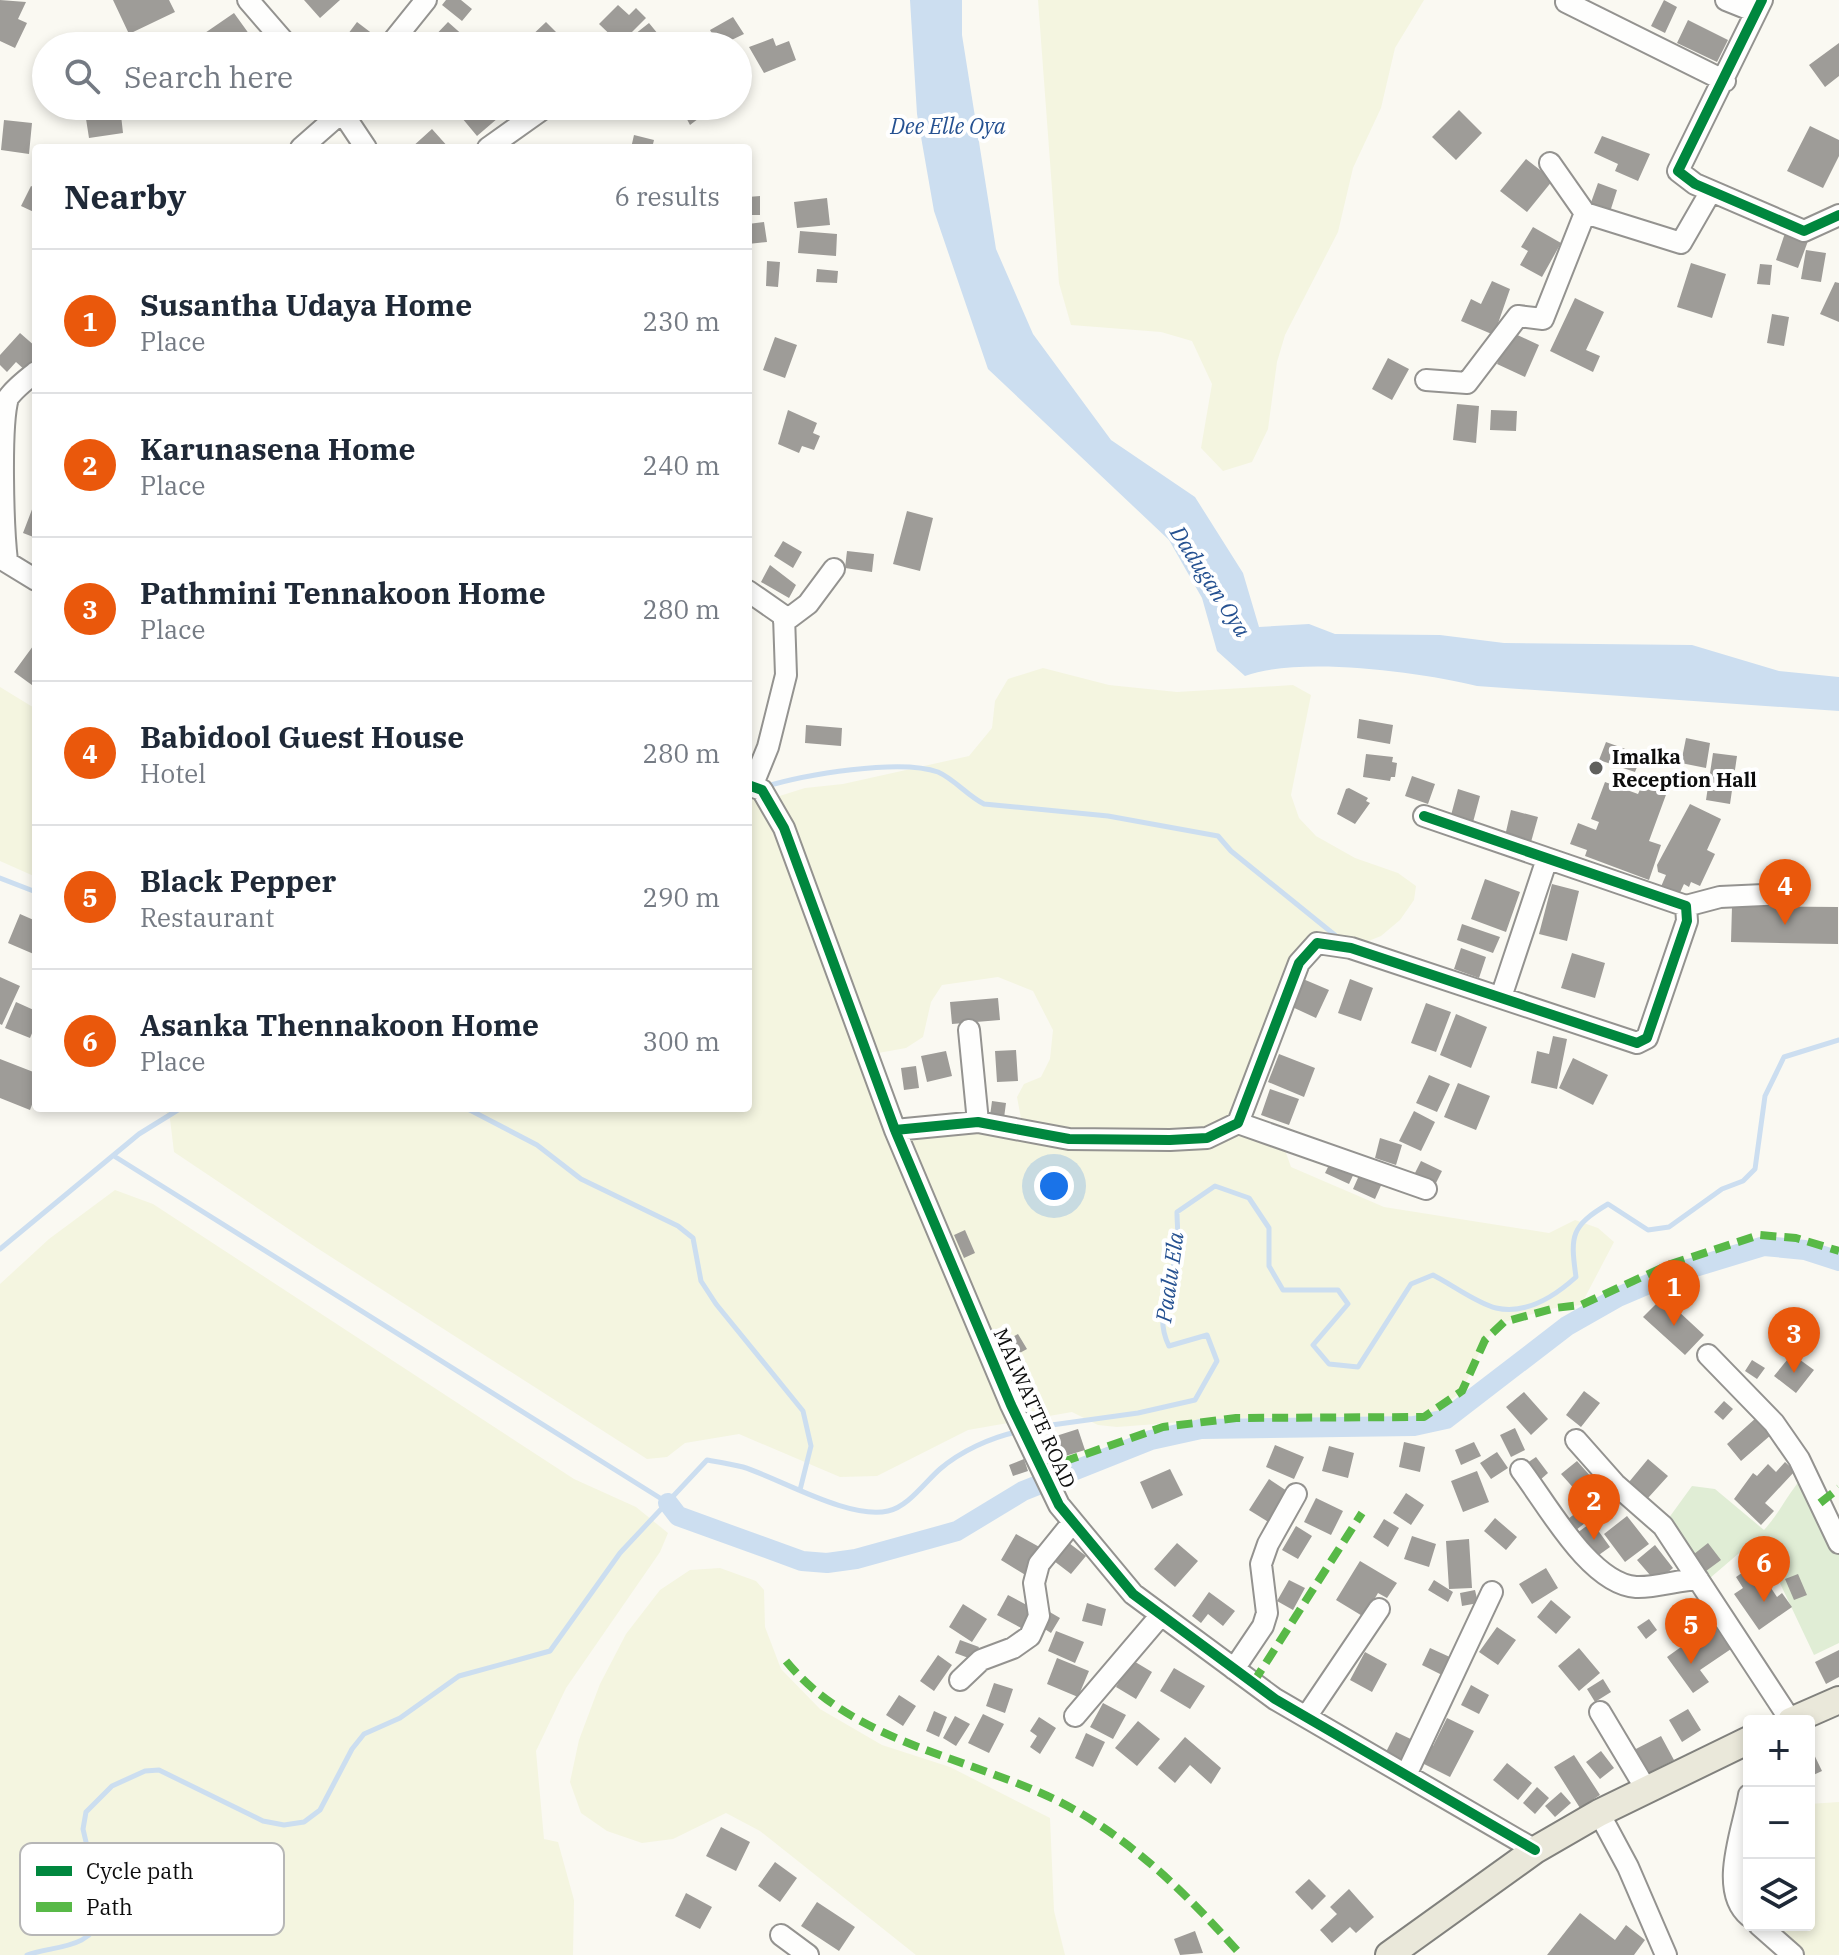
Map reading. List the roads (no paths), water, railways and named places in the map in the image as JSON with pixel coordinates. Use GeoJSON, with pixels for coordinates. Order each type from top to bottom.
{"type":"FeatureCollection","features":[{"type":"Feature","properties":{"kind":"main road"},"geometry":{"type":"LineString","coordinates":[[1812,1715],[1836,1708]]}},
{"type":"Feature","properties":{"kind":"main road"},"geometry":{"type":"LineString","coordinates":[[1402,1952],[1535,1850],[1599,1813],[1743,1743]]}},
{"type":"Feature","properties":{"kind":"street"},"geometry":{"type":"LineString","coordinates":[[248,0],[276,32]]}},
{"type":"Feature","properties":{"kind":"street"},"geometry":{"type":"LineString","coordinates":[[400,32],[426,0]]}},
{"type":"Feature","properties":{"kind":"street"},"geometry":{"type":"LineString","coordinates":[[1726,0],[1759,6],[1725,81],[1678,171],[1711,191],[1804,231],[1839,215]]}},
{"type":"Feature","properties":{"kind":"street"},"geometry":{"type":"LineString","coordinates":[[1566,2],[1725,81]]}},
{"type":"Feature","properties":{"kind":"street"},"geometry":{"type":"LineString","coordinates":[[305,144],[328,120]]}},
{"type":"Feature","properties":{"kind":"street"},"geometry":{"type":"LineString","coordinates":[[348,120],[363,144]]}},
{"type":"Feature","properties":{"kind":"street"},"geometry":{"type":"LineString","coordinates":[[494,144],[527,120]]}},
{"type":"Feature","properties":{"kind":"street"},"geometry":{"type":"LineString","coordinates":[[1550,163],[1585,213],[1681,243],[1711,191]]}},
{"type":"Feature","properties":{"kind":"street"},"geometry":{"type":"LineString","coordinates":[[1426,380],[1467,383],[1518,316],[1543,319],[1585,213]]}},
{"type":"Feature","properties":{"kind":"street"},"geometry":{"type":"LineString","coordinates":[[32,376],[7,400],[1,429],[0,496],[4,559],[32,577]]}},
{"type":"Feature","properties":{"kind":"street"},"geometry":{"type":"LineString","coordinates":[[784,622],[808,604],[834,569]]}},
{"type":"Feature","properties":{"kind":"street"},"geometry":{"type":"LineString","coordinates":[[752,594],[784,616],[786,675],[768,747],[752,780]]}},
{"type":"Feature","properties":{"kind":"street","name":"MALWATTE ROAD"},"geometry":{"type":"LineString","coordinates":[[752,786],[770,799],[784,828],[895,1130],[1040,1470],[1059,1505],[1133,1594],[1234,1669],[1306,1717],[1535,1850]]}},
{"type":"Feature","properties":{"kind":"street"},"geometry":{"type":"LineString","coordinates":[[1424,816],[1686,906],[1720,897],[1786,894]]}},
{"type":"Feature","properties":{"kind":"street"},"geometry":{"type":"LineString","coordinates":[[1501,997],[1547,859]]}},
{"type":"Feature","properties":{"kind":"street"},"geometry":{"type":"LineString","coordinates":[[895,1130],[978,1122],[1069,1139],[1207,1138],[1238,1123],[1299,963],[1317,943],[1351,948],[1637,1043],[1647,1038],[1687,921],[1686,906]]}},
{"type":"Feature","properties":{"kind":"street"},"geometry":{"type":"LineString","coordinates":[[969,1030],[978,1122]]}},
{"type":"Feature","properties":{"kind":"street"},"geometry":{"type":"LineString","coordinates":[[1238,1123],[1426,1189]]}},
{"type":"Feature","properties":{"kind":"street"},"geometry":{"type":"LineString","coordinates":[[1708,1355],[1774,1423],[1791,1447],[1839,1543]]}},
{"type":"Feature","properties":{"kind":"street"},"geometry":{"type":"LineString","coordinates":[[1576,1440],[1615,1484],[1663,1526],[1787,1715]]}},
{"type":"Feature","properties":{"kind":"street"},"geometry":{"type":"LineString","coordinates":[[1521,1470],[1586,1557],[1607,1577],[1621,1584],[1639,1587],[1698,1579]]}},
{"type":"Feature","properties":{"kind":"street"},"geometry":{"type":"LineString","coordinates":[[1234,1669],[1263,1626],[1267,1613],[1261,1564],[1296,1494]]}},
{"type":"Feature","properties":{"kind":"street"},"geometry":{"type":"LineString","coordinates":[[960,1680],[981,1660],[1013,1648],[1030,1636],[1039,1616],[1034,1583],[1039,1564],[1073,1522]]}},
{"type":"Feature","properties":{"kind":"street"},"geometry":{"type":"LineString","coordinates":[[1406,1775],[1492,1592]]}},
{"type":"Feature","properties":{"kind":"street"},"geometry":{"type":"LineString","coordinates":[[1306,1717],[1379,1609]]}},
{"type":"Feature","properties":{"kind":"street"},"geometry":{"type":"LineString","coordinates":[[1075,1716],[1161,1615]]}},
{"type":"Feature","properties":{"kind":"street"},"geometry":{"type":"LineString","coordinates":[[1600,1712],[1646,1789]]}},
{"type":"Feature","properties":{"kind":"street"},"geometry":{"type":"LineString","coordinates":[[1599,1813],[1628,1867],[1666,1955]]}},
{"type":"Feature","properties":{"kind":"street"},"geometry":{"type":"LineString","coordinates":[[1743,1829],[1734,1881],[1737,1903],[1743,1910]]}},
{"type":"Feature","properties":{"kind":"street"},"geometry":{"type":"LineString","coordinates":[[1766,1931],[1793,1955]]}},
{"type":"Feature","properties":{"kind":"street"},"geometry":{"type":"LineString","coordinates":[[781,1935],[808,1955]]}},
{"type":"Feature","properties":{"kind":"water","name":"Dee Elle Oya"},"geometry":{"type":"Polygon","coordinates":[[[910,0],[962,0],[962,35],[996,249],[1033,334],[1111,440],[1195,497],[1243,573],[1259,627],[1309,624],[1335,634],[1440,635],[1504,643],[1692,645],[1779,671],[1839,677],[1839,711],[1477,686],[1360,668],[1296,667],[1245,676],[1217,651],[1202,598],[1169,540],[988,369],[934,211],[917,114],[910,0]]]}},
{"type":"Feature","properties":{"kind":"waterway"},"geometry":{"type":"LineString","coordinates":[[764,787],[851,770],[921,768],[944,775],[984,804],[1108,816],[1218,836],[1231,851],[1341,940]]}},
{"type":"Feature","properties":{"kind":"waterway"},"geometry":{"type":"LineString","coordinates":[[0,878],[32,890]]}},
{"type":"Feature","properties":{"kind":"waterway","name":"Paalu Ela"},"geometry":{"type":"LineString","coordinates":[[1030,1428],[1138,1413],[1195,1400],[1217,1361],[1207,1335],[1169,1346],[1163,1311],[1177,1251],[1177,1212],[1215,1186],[1249,1198],[1269,1228],[1269,1266],[1283,1290],[1338,1290],[1348,1304],[1313,1345],[1329,1364],[1358,1367],[1411,1284],[1433,1275],[1489,1306],[1507,1309],[1529,1306],[1559,1291],[1576,1277],[1573,1251],[1576,1233],[1587,1219],[1608,1204],[1648,1230],[1669,1227],[1722,1189],[1743,1181],[1755,1169],[1765,1096],[1784,1057],[1839,1040]]}},
{"type":"Feature","properties":{"kind":"waterway"},"geometry":{"type":"LineString","coordinates":[[0,1249],[139,1134],[175,1112]]}},
{"type":"Feature","properties":{"kind":"waterway"},"geometry":{"type":"LineString","coordinates":[[474,1112],[537,1145],[581,1179],[678,1226],[693,1238],[701,1281],[803,1411],[811,1446],[800,1490]]}},
{"type":"Feature","properties":{"kind":"waterway"},"geometry":{"type":"LineString","coordinates":[[114,1156],[668,1503]]}},
{"type":"Feature","properties":{"kind":"waterway"},"geometry":{"type":"LineString","coordinates":[[668,1503],[678,1516],[802,1561],[827,1563],[856,1559],[957,1531],[1023,1491],[1151,1440],[1201,1429],[1414,1426],[1446,1419],[1567,1326],[1618,1297],[1672,1274],[1764,1246],[1805,1250],[1839,1261]]}},
{"type":"Feature","properties":{"kind":"waterway"},"geometry":{"type":"LineString","coordinates":[[86,1843],[83,1829],[86,1812],[112,1786],[145,1771],[159,1770],[263,1821],[284,1825],[304,1822],[320,1810],[352,1749],[364,1734],[400,1718],[459,1676],[550,1651],[620,1553],[707,1460],[743,1467],[854,1510],[888,1511],[909,1499],[957,1456],[1016,1432]]}},
{"type":"Feature","properties":{"kind":"waterway"},"geometry":{"type":"LineString","coordinates":[[27,1955],[71,1944],[90,1935]]}},
{"type":"Feature","properties":{"kind":"place","name":"Imalka Reception Hall"},"geometry":{"type":"Point","coordinates":[1596,768]}},
{"type":"Feature","properties":{"kind":"place","name":"Babidool Guest House"},"geometry":{"type":"Point","coordinates":[1785,925]}},
{"type":"Feature","properties":{"kind":"place","name":"Susantha Udaya Home"},"geometry":{"type":"Point","coordinates":[1674,1326]}},
{"type":"Feature","properties":{"kind":"place","name":"Pathmini Tennakoon Home"},"geometry":{"type":"Point","coordinates":[1794,1373]}},
{"type":"Feature","properties":{"kind":"place","name":"Karunasena Home"},"geometry":{"type":"Point","coordinates":[1594,1540]}},
{"type":"Feature","properties":{"kind":"place","name":"Asanka Thennakoon Home"},"geometry":{"type":"Point","coordinates":[1764,1602]}},
{"type":"Feature","properties":{"kind":"place","name":"Black Pepper"},"geometry":{"type":"Point","coordinates":[1691,1664]}},
{"type":"Feature","properties":{"kind":"water label","name":"Dadugan Oya"},"geometry":{"type":"Point","coordinates":[1211,581]}}]}
